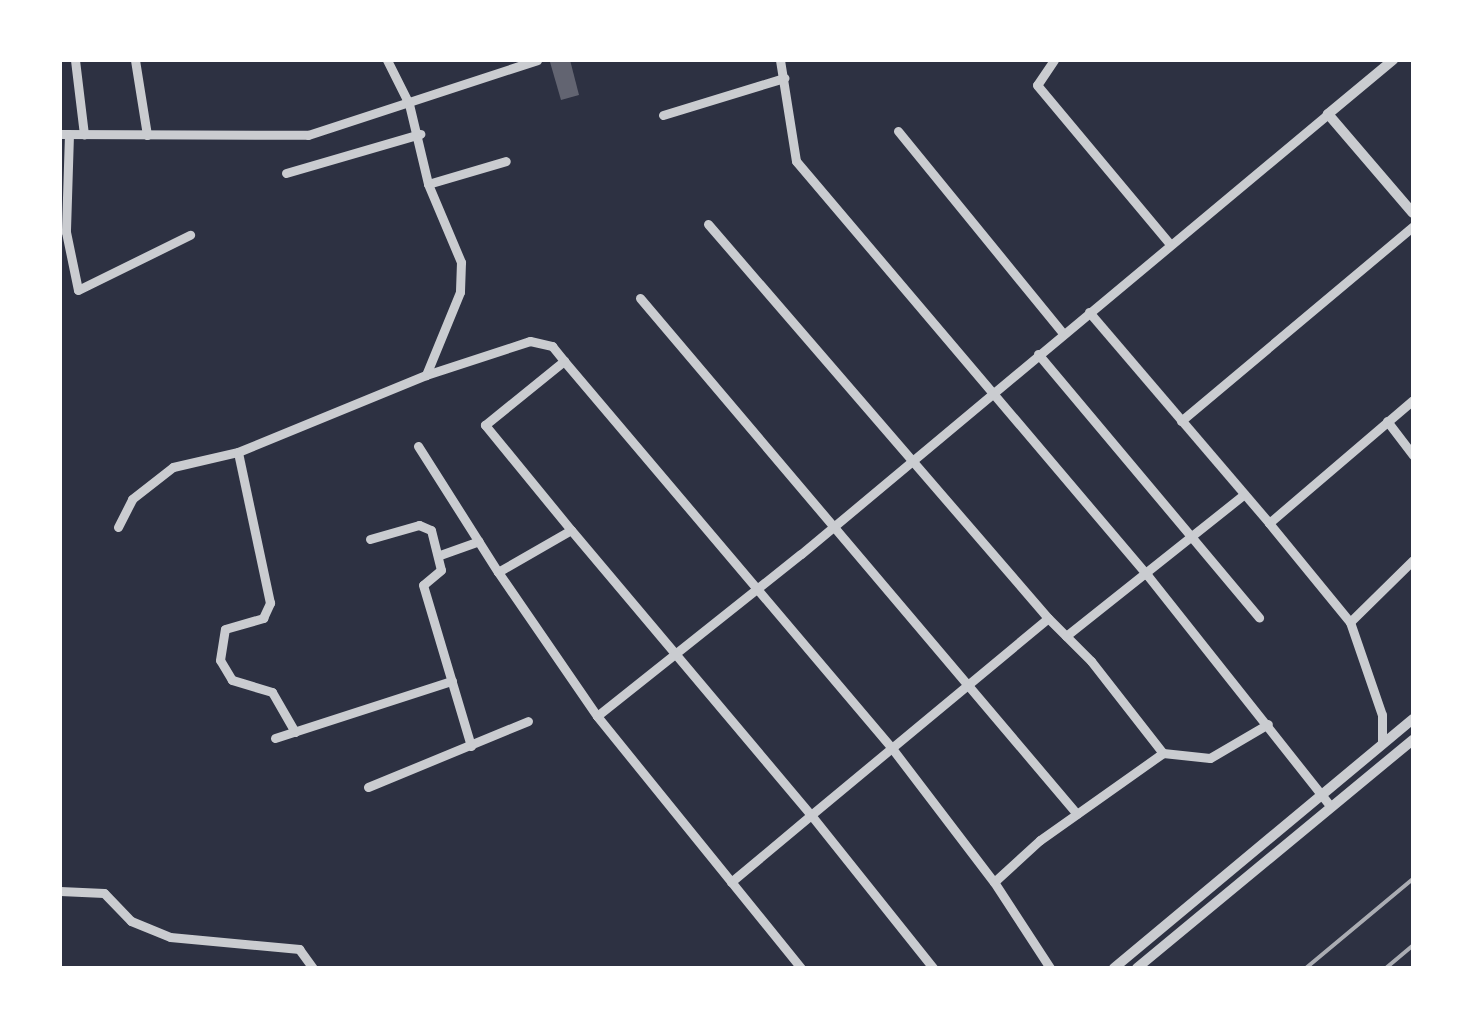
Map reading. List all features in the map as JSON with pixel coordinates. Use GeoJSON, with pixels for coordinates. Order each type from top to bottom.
{"type":"FeatureCollection","features":[{"type":"Feature","properties":{"kind":"street"},"geometry":{"type":"LineString","coordinates":[[75,60],[84,134]]}},
{"type":"Feature","properties":{"kind":"street"},"geometry":{"type":"LineString","coordinates":[[135,60],[147,135]]}},
{"type":"Feature","properties":{"kind":"street"},"geometry":{"type":"LineString","coordinates":[[387,60],[410,104],[420,134],[428,184],[463,274],[426,375]]}},
{"type":"Feature","properties":{"kind":"street"},"geometry":{"type":"LineString","coordinates":[[190,236],[78,290],[66,232],[64,134],[298,137],[537,60]]}},
{"type":"Feature","properties":{"kind":"street"},"geometry":{"type":"LineString","coordinates":[[780,60],[796,162],[1148,576],[1330,806]]}},
{"type":"Feature","properties":{"kind":"street"},"geometry":{"type":"LineString","coordinates":[[1032,60],[1041,70]]}},
{"type":"Feature","properties":{"kind":"street"},"geometry":{"type":"LineString","coordinates":[[1054,60],[1041,70],[1037,85],[1170,244]]}},
{"type":"Feature","properties":{"kind":"street"},"geometry":{"type":"LineString","coordinates":[[597,716],[676,658],[1392,60]]}},
{"type":"Feature","properties":{"kind":"street"},"geometry":{"type":"LineString","coordinates":[[662,115],[784,78]]}},
{"type":"Feature","properties":{"kind":"street"},"geometry":{"type":"LineString","coordinates":[[1328,114],[1413,213]]}},
{"type":"Feature","properties":{"kind":"street"},"geometry":{"type":"LineString","coordinates":[[898,131],[1063,333]]}},
{"type":"Feature","properties":{"kind":"street"},"geometry":{"type":"LineString","coordinates":[[286,173],[420,134]]}},
{"type":"Feature","properties":{"kind":"street"},"geometry":{"type":"LineString","coordinates":[[428,184],[506,161]]}},
{"type":"Feature","properties":{"kind":"street"},"geometry":{"type":"LineString","coordinates":[[708,224],[915,460],[1163,753]]}},
{"type":"Feature","properties":{"kind":"street"},"geometry":{"type":"LineString","coordinates":[[1181,421],[1413,226]]}},
{"type":"Feature","properties":{"kind":"street"},"geometry":{"type":"LineString","coordinates":[[640,298],[971,682],[1077,814]]}},
{"type":"Feature","properties":{"kind":"street"},"geometry":{"type":"LineString","coordinates":[[1089,312],[1350,622],[1382,715],[1382,743]]}},
{"type":"Feature","properties":{"kind":"street"},"geometry":{"type":"LineString","coordinates":[[118,526],[132,499],[174,467],[238,452],[426,375],[530,341],[552,346],[891,747],[994,882],[1050,968]]}},
{"type":"Feature","properties":{"kind":"street"},"geometry":{"type":"LineString","coordinates":[[1038,354],[1259,617]]}},
{"type":"Feature","properties":{"kind":"street"},"geometry":{"type":"LineString","coordinates":[[564,361],[485,425],[676,658],[811,814],[933,968]]}},
{"type":"Feature","properties":{"kind":"street"},"geometry":{"type":"LineString","coordinates":[[1270,523],[1413,400]]}},
{"type":"Feature","properties":{"kind":"street"},"geometry":{"type":"LineString","coordinates":[[1387,421],[1413,456]]}},
{"type":"Feature","properties":{"kind":"street"},"geometry":{"type":"LineString","coordinates":[[418,446],[597,716],[800,968]]}},
{"type":"Feature","properties":{"kind":"street"},"geometry":{"type":"LineString","coordinates":[[238,452],[270,603],[263,618],[225,629],[220,660],[232,680],[272,692],[294,732]]}},
{"type":"Feature","properties":{"kind":"street"},"geometry":{"type":"LineString","coordinates":[[1066,636],[1148,576],[1243,494]]}},
{"type":"Feature","properties":{"kind":"street"},"geometry":{"type":"LineString","coordinates":[[370,539],[424,525],[440,555],[441,570],[423,585],[471,746]]}},
{"type":"Feature","properties":{"kind":"street"},"geometry":{"type":"LineString","coordinates":[[498,572],[571,530]]}},
{"type":"Feature","properties":{"kind":"street"},"geometry":{"type":"LineString","coordinates":[[440,555],[478,541]]}},
{"type":"Feature","properties":{"kind":"street"},"geometry":{"type":"LineString","coordinates":[[1350,622],[1413,560]]}},
{"type":"Feature","properties":{"kind":"street"},"geometry":{"type":"LineString","coordinates":[[731,882],[1048,618]]}},
{"type":"Feature","properties":{"kind":"street"},"geometry":{"type":"LineString","coordinates":[[275,738],[452,681]]}},
{"type":"Feature","properties":{"kind":"street"},"geometry":{"type":"LineString","coordinates":[[1114,968],[1413,718]]}},
{"type":"Feature","properties":{"kind":"street"},"geometry":{"type":"LineString","coordinates":[[368,787],[528,720]]}},
{"type":"Feature","properties":{"kind":"street"},"geometry":{"type":"LineString","coordinates":[[994,882],[1077,814],[1163,753],[1210,758],[1268,724]]}},
{"type":"Feature","properties":{"kind":"street"},"geometry":{"type":"LineString","coordinates":[[1137,968],[1413,740]]}},
{"type":"Feature","properties":{"kind":"street"},"geometry":{"type":"LineString","coordinates":[[60,891],[104,894],[132,921],[170,936],[299,949],[313,968]]}},
{"type":"Feature","properties":{"kind":"building"},"geometry":{"type":"Polygon","coordinates":[[[570,60],[579,95],[561,100],[550,62],[570,60]]]}},
{"type":"Feature","properties":{"kind":"railway"},"geometry":{"type":"LineString","coordinates":[[1306,968],[1413,879]]}},
{"type":"Feature","properties":{"kind":"railway"},"geometry":{"type":"LineString","coordinates":[[1386,968],[1413,945]]}}]}
